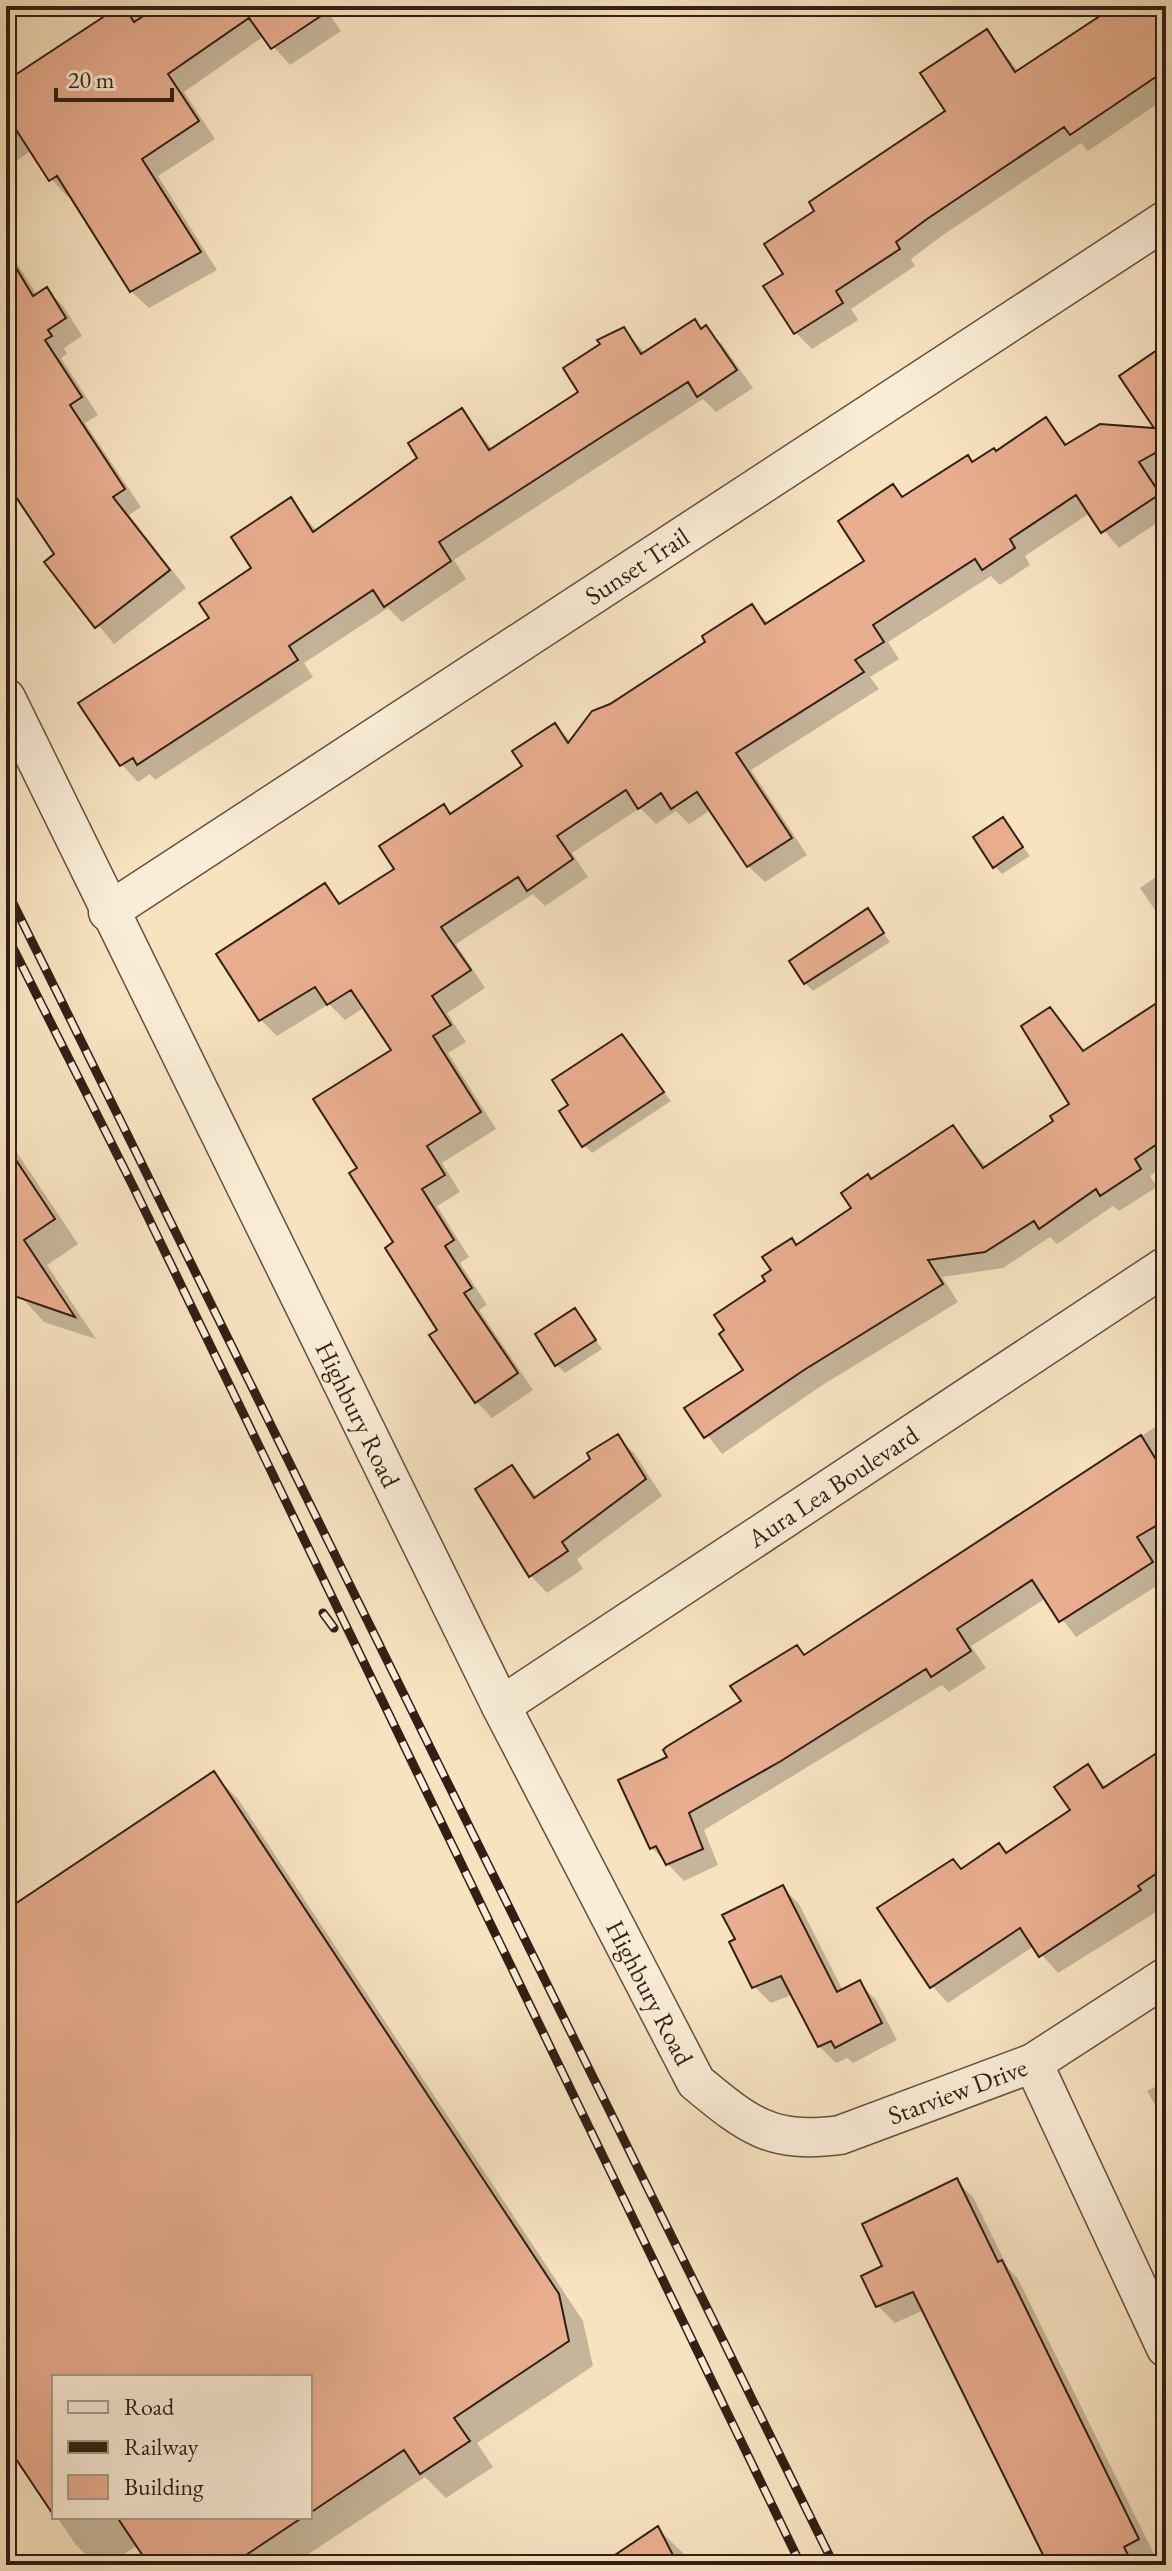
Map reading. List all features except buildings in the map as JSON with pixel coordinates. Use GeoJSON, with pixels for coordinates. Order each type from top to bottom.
{"type":"FeatureCollection","features":[{"type":"Feature","properties":{"kind":"street","name":"Sunset Trail"},"geometry":{"type":"LineString","coordinates":[[108,912],[1166,220]]}},
{"type":"Feature","properties":{"kind":"street","name":"Highbury Road"},"geometry":{"type":"LineString","coordinates":[[6,698],[108,912],[501,1706],[674,2046],[696,2082],[734,2114]]}},
{"type":"Feature","properties":{"kind":"street","name":"Aura Lea Boulevard"},"geometry":{"type":"LineString","coordinates":[[501,1706],[1166,1266]]}},
{"type":"Feature","properties":{"kind":"street","name":"Starview Drive"},"geometry":{"type":"LineString","coordinates":[[734,2114],[770,2134],[807,2140],[840,2135],[1033,2063],[1166,1977]]}},
{"type":"Feature","properties":{"kind":"street"},"geometry":{"type":"LineString","coordinates":[[1033,2063],[1166,2348]]}},
{"type":"Feature","properties":{"kind":"railway"},"geometry":{"type":"LineString","coordinates":[[6,889],[834,2565]]}},
{"type":"Feature","properties":{"kind":"railway"},"geometry":{"type":"LineString","coordinates":[[6,934],[133,1186],[801,2565]]}},
{"type":"Feature","properties":{"kind":"railway"},"geometry":{"type":"LineString","coordinates":[[323,1613],[334,1628]]}}]}
